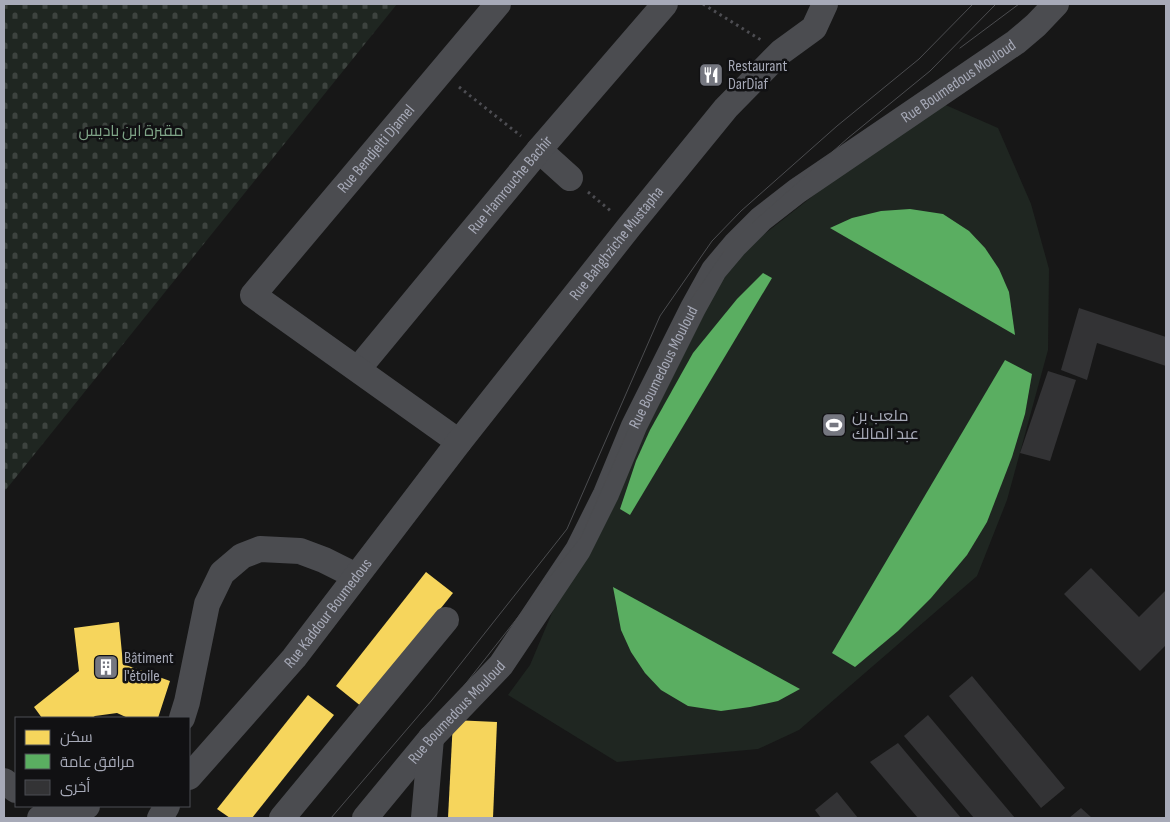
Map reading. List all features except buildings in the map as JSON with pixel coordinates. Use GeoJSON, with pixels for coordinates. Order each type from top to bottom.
{"type":"FeatureCollection","features":[{"type":"Feature","properties":{"kind":"street","name":"Rue Bendjelti Djamel"},"geometry":{"type":"LineString","coordinates":[[358,369],[253,294],[498,4]]}},
{"type":"Feature","properties":{"kind":"street","name":"Rue Hamrouche Bachir"},"geometry":{"type":"LineString","coordinates":[[358,369],[539,150],[665,4]]}},
{"type":"Feature","properties":{"kind":"street","name":"Rue Bahghziche Mustapha"},"geometry":{"type":"LineString","coordinates":[[459,442],[726,108],[781,52],[814,28],[825,4]]}},
{"type":"Feature","properties":{"kind":"street","name":"Rue Boumedous Mouloud"},"geometry":{"type":"LineString","coordinates":[[365,818],[431,738],[501,666],[578,550],[606,494],[634,426],[694,308],[714,270],[734,244],[761,219],[797,191],[1016,42],[1056,4]]}},
{"type":"Feature","properties":{"kind":"street"},"geometry":{"type":"LineString","coordinates":[[539,150],[570,178]]}},
{"type":"Feature","properties":{"kind":"street"},"geometry":{"type":"LineString","coordinates":[[358,369],[459,442]]}},
{"type":"Feature","properties":{"kind":"street","name":"Rue Kaddour Boumedous"},"geometry":{"type":"LineString","coordinates":[[190,776],[294,658],[459,442]]}},
{"type":"Feature","properties":{"kind":"street"},"geometry":{"type":"LineString","coordinates":[[182,717],[187,702],[206,604],[222,573],[242,556],[260,549],[300,551],[324,560],[356,576]]}},
{"type":"Feature","properties":{"kind":"street"},"geometry":{"type":"LineString","coordinates":[[282,818],[446,620]]}},
{"type":"Feature","properties":{"kind":"street"},"geometry":{"type":"LineString","coordinates":[[424,818],[431,738]]}},
{"type":"Feature","properties":{"kind":"street"},"geometry":{"type":"LineString","coordinates":[[4,781],[15,789]]}},
{"type":"Feature","properties":{"kind":"street"},"geometry":{"type":"LineString","coordinates":[[45,813],[82,807]]}},
{"type":"Feature","properties":{"kind":"path"},"geometry":{"type":"LineString","coordinates":[[703,4],[781,52]]}},
{"type":"Feature","properties":{"kind":"path"},"geometry":{"type":"LineString","coordinates":[[440,72],[539,150]]}},
{"type":"Feature","properties":{"kind":"path"},"geometry":{"type":"LineString","coordinates":[[570,178],[629,227]]}},
{"type":"Feature","properties":{"kind":"green space","name":"مقبرة ابن باديس"},"geometry":{"type":"Polygon","coordinates":[[[4,4],[397,4],[4,492],[4,4]]]}},
{"type":"Feature","properties":{"kind":"green space","name":"ملعب بن عبد المالك"},"geometry":{"type":"Polygon","coordinates":[[[941,103],[998,128],[1031,204],[1049,269],[1048,350],[1007,500],[977,576],[799,730],[758,749],[617,762],[508,695],[530,665],[587,530],[698,310],[738,255],[884,140],[941,103]]]}},
{"type":"Feature","properties":{"kind":"tram line"},"geometry":{"type":"LineString","coordinates":[[331,818],[432,700],[567,529],[660,316],[712,241],[741,211],[837,126],[919,59],[973,4]]}},
{"type":"Feature","properties":{"kind":"tram line"},"geometry":{"type":"LineString","coordinates":[[352,818],[445,710],[581,537],[675,323],[724,251],[752,223],[848,138],[930,71],[996,4]]}},
{"type":"Feature","properties":{"kind":"tram line"},"geometry":{"type":"LineString","coordinates":[[960,48],[1019,4]]}},
{"type":"Feature","properties":{"kind":"place","name":"Restaurant DarDiaf"},"geometry":{"type":"Point","coordinates":[711,75]}},
{"type":"Feature","properties":{"kind":"place","name":"ملعب بن عبد المالك"},"geometry":{"type":"Point","coordinates":[834,425]}},
{"type":"Feature","properties":{"kind":"place","name":"Bâtiment l'étoile"},"geometry":{"type":"Point","coordinates":[106,667]}}]}
